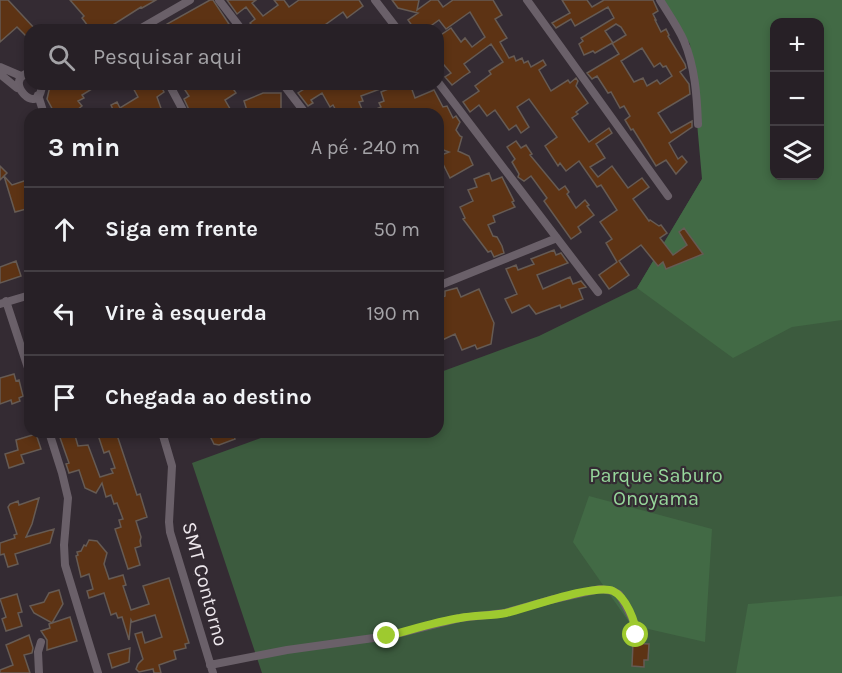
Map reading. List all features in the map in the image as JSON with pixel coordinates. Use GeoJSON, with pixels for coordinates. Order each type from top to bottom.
{"type":"FeatureCollection","features":[{"type":"Feature","properties":{"kind":"street"},"geometry":{"type":"LineString","coordinates":[[147,24],[177,3],[190,0]]}},
{"type":"Feature","properties":{"kind":"street"},"geometry":{"type":"LineString","coordinates":[[219,0],[237,24]]}},
{"type":"Feature","properties":{"kind":"street"},"geometry":{"type":"LineString","coordinates":[[375,0],[393,24]]}},
{"type":"Feature","properties":{"kind":"street"},"geometry":{"type":"LineString","coordinates":[[527,0],[668,196]]}},
{"type":"Feature","properties":{"kind":"street"},"geometry":{"type":"LineString","coordinates":[[660,0],[684,40],[697,96],[698,124]]}},
{"type":"Feature","properties":{"kind":"street"},"geometry":{"type":"LineString","coordinates":[[0,67],[24,73]]}},
{"type":"Feature","properties":{"kind":"street"},"geometry":{"type":"LineString","coordinates":[[0,74],[36,108]]}},
{"type":"Feature","properties":{"kind":"street"},"geometry":{"type":"LineString","coordinates":[[17,88],[17,81],[24,76]]}},
{"type":"Feature","properties":{"kind":"street"},"geometry":{"type":"LineString","coordinates":[[28,99],[38,90]]}},
{"type":"Feature","properties":{"kind":"street"},"geometry":{"type":"LineString","coordinates":[[42,90],[42,108]]}},
{"type":"Feature","properties":{"kind":"street"},"geometry":{"type":"LineString","coordinates":[[172,90],[182,108]]}},
{"type":"Feature","properties":{"kind":"street"},"geometry":{"type":"LineString","coordinates":[[288,90],[301,108]]}},
{"type":"Feature","properties":{"kind":"street"},"geometry":{"type":"LineString","coordinates":[[444,90],[598,292]]}},
{"type":"Feature","properties":{"kind":"street"},"geometry":{"type":"LineString","coordinates":[[444,284],[557,238]]}},
{"type":"Feature","properties":{"kind":"street"},"geometry":{"type":"LineString","coordinates":[[24,297],[3,303],[24,358]]}},
{"type":"Feature","properties":{"kind":"street"},"geometry":{"type":"LineString","coordinates":[[51,438],[68,498],[64,545],[65,565],[98,673]]}},
{"type":"Feature","properties":{"kind":"street","name":"SMT Contorno"},"geometry":{"type":"LineString","coordinates":[[164,438],[171,466],[169,527],[211,669]]}},
{"type":"Feature","properties":{"kind":"street"},"geometry":{"type":"LineString","coordinates":[[211,669],[287,650],[377,638],[460,618],[504,613],[600,589],[619,594],[636,627],[636,635]]}},
{"type":"Feature","properties":{"kind":"street"},"geometry":{"type":"LineString","coordinates":[[39,673],[38,652],[41,642]]}},
{"type":"Feature","properties":{"kind":"path"},"geometry":{"type":"LineString","coordinates":[[183,575],[204,572]]}},
{"type":"Feature","properties":{"kind":"green space","name":"Parque Saburo Onoyama"},"geometry":{"type":"Polygon","coordinates":[[[662,0],[842,0],[842,673],[262,673],[192,463],[261,438],[444,438],[444,371],[539,336],[637,288],[702,179],[702,85],[690,44],[662,0]]]}},
{"type":"Feature","properties":{"kind":"green space"},"geometry":{"type":"Polygon","coordinates":[[[662,0],[842,0],[842,320],[792,327],[733,358],[637,288],[702,179],[690,44],[662,0]]]}},
{"type":"Feature","properties":{"kind":"green space"},"geometry":{"type":"Polygon","coordinates":[[[589,496],[712,529],[705,642],[631,625],[573,542],[589,496]]]}},
{"type":"Feature","properties":{"kind":"green space"},"geometry":{"type":"Polygon","coordinates":[[[842,596],[842,673],[736,673],[748,604],[842,596]]]}},
{"type":"Feature","properties":{"kind":"building"},"geometry":{"type":"Polygon","coordinates":[[[0,0],[8,0],[30,24],[24,24],[24,34],[17,27],[0,42],[0,0]]]}},
{"type":"Feature","properties":{"kind":"building"},"geometry":{"type":"Polygon","coordinates":[[[70,0],[156,0],[114,24],[86,24],[82,18],[84,16],[70,0]]]}},
{"type":"Feature","properties":{"kind":"building"},"geometry":{"type":"Polygon","coordinates":[[[213,0],[229,24],[167,24],[213,0]]]}},
{"type":"Feature","properties":{"kind":"building"},"geometry":{"type":"Polygon","coordinates":[[[227,0],[256,0],[252,3],[263,16],[278,5],[274,0],[284,0],[289,7],[299,0],[359,0],[363,6],[347,18],[343,12],[326,24],[251,24],[255,19],[246,7],[237,14],[227,0]]]}},
{"type":"Feature","properties":{"kind":"building"},"geometry":{"type":"Polygon","coordinates":[[[392,0],[419,0],[417,10],[431,0],[438,0],[443,7],[453,0],[493,0],[502,15],[495,19],[507,38],[500,42],[509,58],[514,56],[516,61],[522,58],[524,63],[528,61],[531,67],[543,60],[546,65],[539,70],[551,91],[568,80],[570,83],[576,78],[578,81],[576,86],[588,103],[572,118],[589,142],[609,128],[612,133],[596,144],[605,158],[590,167],[598,177],[612,166],[628,188],[642,178],[649,187],[633,199],[649,221],[661,225],[667,233],[660,238],[673,255],[687,245],[679,232],[684,228],[703,254],[666,269],[663,262],[658,266],[641,245],[619,261],[629,275],[609,289],[599,275],[617,262],[606,243],[612,239],[600,222],[617,210],[601,185],[597,187],[579,161],[566,171],[560,163],[558,166],[545,146],[557,137],[529,99],[517,107],[529,127],[521,133],[516,125],[509,130],[495,110],[487,116],[479,105],[470,112],[463,102],[479,91],[475,86],[491,74],[489,71],[503,62],[491,44],[464,64],[470,72],[452,85],[445,77],[451,73],[444,65],[444,33],[451,28],[461,42],[465,38],[472,47],[485,37],[470,12],[446,29],[439,20],[433,24],[411,24],[408,20],[418,13],[398,8],[392,0]]]}},
{"type":"Feature","properties":{"kind":"building"},"geometry":{"type":"Polygon","coordinates":[[[562,0],[587,0],[592,7],[604,0],[653,0],[658,11],[653,14],[655,20],[661,32],[666,29],[685,64],[686,68],[680,72],[689,84],[690,94],[658,113],[671,133],[692,121],[692,127],[669,143],[678,159],[682,156],[687,162],[676,174],[666,160],[656,166],[625,120],[630,116],[624,106],[620,108],[611,92],[608,93],[597,76],[592,79],[587,73],[619,54],[612,43],[595,53],[593,51],[584,55],[579,44],[583,41],[581,38],[614,18],[608,7],[575,26],[571,19],[556,28],[552,23],[570,13],[562,0]],[[616,24],[605,31],[613,43],[626,35],[616,24]],[[642,48],[621,61],[634,82],[643,78],[647,86],[657,80],[660,84],[672,76],[666,66],[663,67],[660,63],[654,67],[642,48]]]}},
{"type":"Feature","properties":{"kind":"building"},"geometry":{"type":"Polygon","coordinates":[[[49,90],[90,90],[78,101],[82,106],[80,108],[52,108],[47,99],[49,90]]]}},
{"type":"Feature","properties":{"kind":"building"},"geometry":{"type":"Polygon","coordinates":[[[134,90],[163,90],[164,92],[157,97],[161,108],[120,108],[138,97],[134,90]]]}},
{"type":"Feature","properties":{"kind":"building"},"geometry":{"type":"Polygon","coordinates":[[[185,90],[234,90],[236,93],[225,100],[230,108],[188,108],[184,99],[189,96],[185,90]]]}},
{"type":"Feature","properties":{"kind":"building"},"geometry":{"type":"Polygon","coordinates":[[[302,90],[377,90],[361,96],[363,101],[359,102],[362,108],[335,108],[333,105],[330,107],[322,93],[311,100],[313,103],[308,106],[298,93],[302,90]]]}},
{"type":"Feature","properties":{"kind":"building"},"geometry":{"type":"Polygon","coordinates":[[[412,90],[415,98],[434,90],[443,107],[447,106],[453,118],[456,116],[460,122],[456,130],[462,137],[458,151],[469,156],[473,165],[450,178],[444,166],[444,154],[449,152],[444,150],[444,108],[379,108],[381,107],[379,103],[384,101],[381,92],[412,90]]]}},
{"type":"Feature","properties":{"kind":"building"},"geometry":{"type":"Polygon","coordinates":[[[263,93],[281,93],[281,108],[246,108],[244,101],[263,93]]]}},
{"type":"Feature","properties":{"kind":"building"},"geometry":{"type":"Polygon","coordinates":[[[117,102],[120,108],[112,108],[111,105],[117,102]]]}},
{"type":"Feature","properties":{"kind":"building"},"geometry":{"type":"Polygon","coordinates":[[[516,141],[521,148],[526,145],[532,154],[530,155],[559,190],[565,186],[576,208],[585,200],[589,205],[587,206],[594,215],[578,227],[581,232],[571,239],[544,201],[547,198],[531,176],[524,181],[518,177],[519,174],[512,162],[515,159],[507,147],[516,141]]]}},
{"type":"Feature","properties":{"kind":"building"},"geometry":{"type":"Polygon","coordinates":[[[0,166],[7,173],[0,180],[0,166]]]}},
{"type":"Feature","properties":{"kind":"building"},"geometry":{"type":"Polygon","coordinates":[[[489,173],[492,181],[502,177],[515,207],[493,216],[495,222],[488,225],[493,236],[497,237],[504,253],[494,257],[463,219],[465,218],[460,207],[473,201],[468,190],[477,187],[474,179],[489,173]]]}},
{"type":"Feature","properties":{"kind":"building"},"geometry":{"type":"Polygon","coordinates":[[[4,176],[12,185],[24,181],[24,210],[15,212],[4,176]]]}},
{"type":"Feature","properties":{"kind":"building"},"geometry":{"type":"Polygon","coordinates":[[[554,250],[556,255],[561,253],[568,263],[537,275],[543,289],[570,277],[573,284],[581,281],[586,287],[579,289],[583,299],[561,308],[560,305],[536,314],[529,305],[512,313],[505,299],[517,294],[506,269],[516,265],[518,270],[534,264],[531,259],[554,250]]]}},
{"type":"Feature","properties":{"kind":"building"},"geometry":{"type":"Polygon","coordinates":[[[16,261],[21,276],[0,283],[0,267],[16,261]]]}},
{"type":"Feature","properties":{"kind":"building"},"geometry":{"type":"Polygon","coordinates":[[[457,288],[461,297],[479,289],[494,323],[491,344],[477,349],[475,345],[462,350],[455,334],[444,339],[445,291],[457,288]]]}},
{"type":"Feature","properties":{"kind":"building"},"geometry":{"type":"Polygon","coordinates":[[[14,374],[16,381],[19,380],[23,396],[19,398],[20,401],[12,404],[11,400],[0,404],[0,378],[14,374]]]}},
{"type":"Feature","properties":{"kind":"building"},"geometry":{"type":"Polygon","coordinates":[[[37,438],[41,449],[21,455],[24,463],[9,468],[5,454],[18,450],[16,440],[37,438]]]}},
{"type":"Feature","properties":{"kind":"building"},"geometry":{"type":"Polygon","coordinates":[[[60,438],[76,438],[78,446],[88,445],[100,477],[113,473],[111,469],[115,468],[109,451],[104,453],[99,438],[118,438],[137,495],[140,494],[147,517],[136,521],[141,537],[141,546],[135,548],[140,565],[128,569],[115,529],[121,527],[119,520],[123,519],[117,503],[114,504],[111,495],[106,497],[102,483],[96,493],[85,488],[79,470],[69,473],[66,464],[69,463],[60,438]]]}},
{"type":"Feature","properties":{"kind":"building"},"geometry":{"type":"Polygon","coordinates":[[[211,438],[235,439],[219,445],[214,444],[211,438]]]}},
{"type":"Feature","properties":{"kind":"building"},"geometry":{"type":"Polygon","coordinates":[[[39,498],[26,537],[54,529],[50,543],[15,554],[18,564],[8,567],[4,554],[0,555],[0,543],[15,538],[14,535],[17,534],[8,507],[18,501],[19,505],[39,498]]]}},
{"type":"Feature","properties":{"kind":"building"},"geometry":{"type":"Polygon","coordinates":[[[89,540],[97,541],[107,553],[104,564],[109,579],[123,575],[126,585],[123,586],[131,610],[149,604],[143,586],[169,578],[189,643],[185,644],[186,648],[174,651],[176,659],[159,665],[161,673],[154,673],[153,669],[139,672],[136,669],[143,659],[135,634],[142,632],[145,643],[162,637],[155,615],[132,622],[131,620],[129,640],[122,617],[118,618],[116,613],[111,615],[104,593],[89,598],[87,591],[93,589],[89,574],[81,577],[76,556],[89,540]]]}},
{"type":"Feature","properties":{"kind":"building"},"geometry":{"type":"Polygon","coordinates":[[[59,590],[63,604],[52,623],[34,613],[30,606],[44,602],[49,593],[59,590]]]}},
{"type":"Feature","properties":{"kind":"building"},"geometry":{"type":"Polygon","coordinates":[[[17,594],[22,612],[18,613],[22,626],[6,631],[2,619],[6,617],[0,599],[17,594]]]}},
{"type":"Feature","properties":{"kind":"building"},"geometry":{"type":"Polygon","coordinates":[[[70,617],[77,641],[47,650],[47,640],[41,631],[50,628],[49,624],[70,617]]]}},
{"type":"Feature","properties":{"kind":"building"},"geometry":{"type":"Polygon","coordinates":[[[29,635],[33,648],[32,653],[24,655],[30,673],[0,673],[0,670],[13,665],[6,645],[29,635]]]}},
{"type":"Feature","properties":{"kind":"building"},"geometry":{"type":"Polygon","coordinates":[[[633,643],[649,644],[648,660],[644,660],[644,667],[632,666],[633,643]]]}},
{"type":"Feature","properties":{"kind":"building"},"geometry":{"type":"Polygon","coordinates":[[[130,648],[129,662],[112,668],[108,654],[130,648]]]}},
{"type":"Feature","properties":{"kind":"route"},"geometry":{"type":"LineString","coordinates":[[387,636],[460,618],[504,613],[600,589],[619,594],[636,627],[636,635]]}}]}
